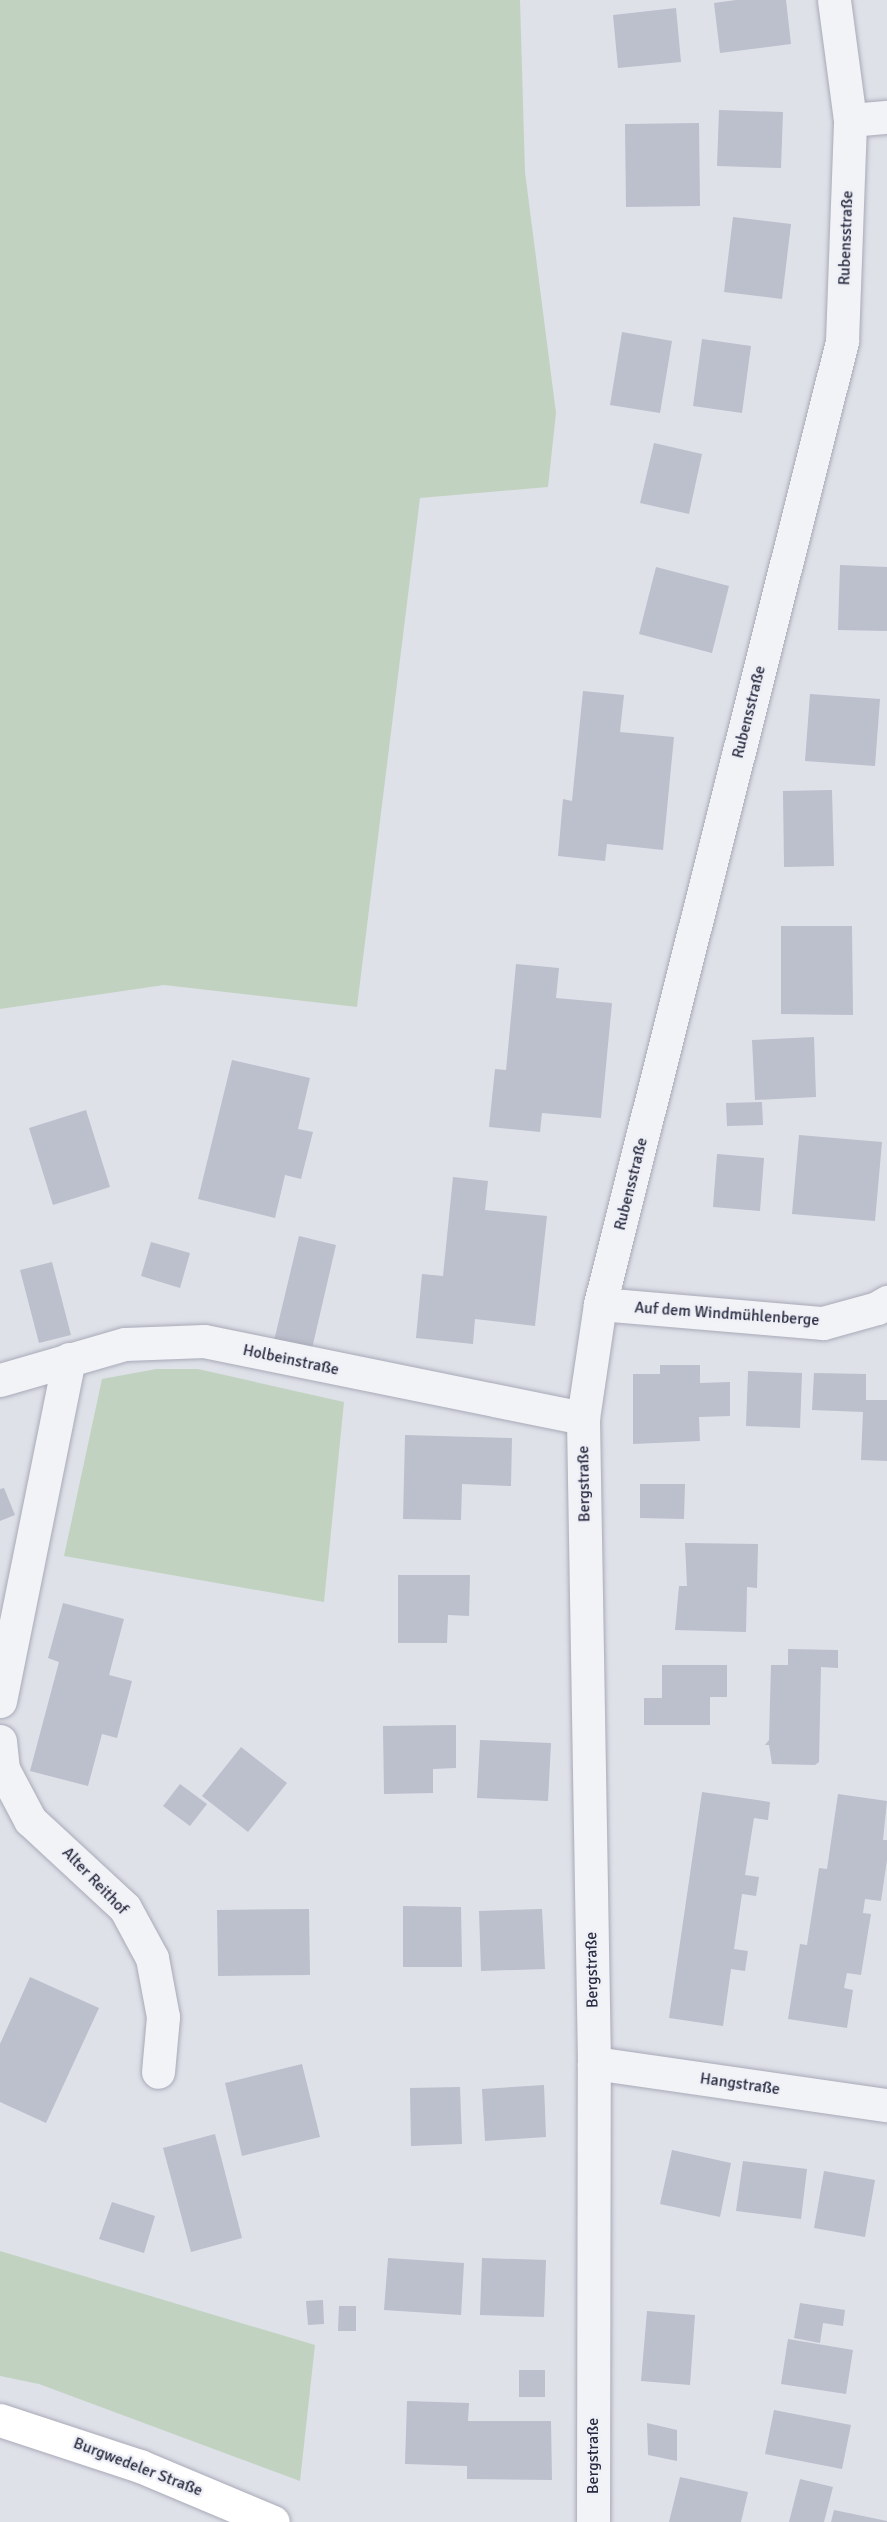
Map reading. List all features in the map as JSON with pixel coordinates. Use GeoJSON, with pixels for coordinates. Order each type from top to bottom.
{"type":"FeatureCollection","features":[{"type":"Feature","properties":{"kind":"main road","name":"Burgwedeler Straße"},"geometry":{"type":"LineString","coordinates":[[0,2420],[140,2466],[273,2522]]}},
{"type":"Feature","properties":{"kind":"street","name":"Rubensstraße"},"geometry":{"type":"LineString","coordinates":[[583,1418],[600,1304],[842,341],[850,120],[834,0]]}},
{"type":"Feature","properties":{"kind":"street"},"geometry":{"type":"LineString","coordinates":[[850,120],[887,117]]}},
{"type":"Feature","properties":{"kind":"street","name":"Auf dem Windmühlenberge"},"geometry":{"type":"LineString","coordinates":[[600,1304],[823,1323],[877,1308],[887,1302]]}},
{"type":"Feature","properties":{"kind":"street","name":"Holbeinstraße"},"geometry":{"type":"LineString","coordinates":[[0,1380],[125,1344],[204,1341],[583,1418]]}},
{"type":"Feature","properties":{"kind":"street"},"geometry":{"type":"LineString","coordinates":[[0,1701],[69,1359]]}},
{"type":"Feature","properties":{"kind":"street","name":"Bergstraße"},"geometry":{"type":"LineString","coordinates":[[583,1418],[594,2063],[593,2522]]}},
{"type":"Feature","properties":{"kind":"street","name":"Alter Reithof"},"geometry":{"type":"LineString","coordinates":[[0,1741],[3,1769],[30,1820],[125,1908],[152,1958],[163,2017],[158,2072]]}},
{"type":"Feature","properties":{"kind":"street","name":"Hangstraße"},"geometry":{"type":"LineString","coordinates":[[594,2063],[887,2105]]}},
{"type":"Feature","properties":{"kind":"green space"},"geometry":{"type":"Polygon","coordinates":[[[0,0],[520,0],[525,172],[556,413],[548,487],[420,498],[357,1007],[164,985],[0,1009],[0,0]]]}},
{"type":"Feature","properties":{"kind":"green space"},"geometry":{"type":"Polygon","coordinates":[[[156,1369],[198,1369],[344,1402],[324,1602],[64,1556],[102,1379],[156,1369]]]}},
{"type":"Feature","properties":{"kind":"green space"},"geometry":{"type":"Polygon","coordinates":[[[0,2251],[315,2345],[300,2481],[39,2384],[0,2376],[0,2251]]]}},
{"type":"Feature","properties":{"kind":"building"},"geometry":{"type":"Polygon","coordinates":[[[736,0],[786,0],[791,44],[720,53],[714,3],[736,0]]]}},
{"type":"Feature","properties":{"kind":"building"},"geometry":{"type":"Polygon","coordinates":[[[676,8],[681,62],[618,68],[613,15],[676,8]]]}},
{"type":"Feature","properties":{"kind":"building"},"geometry":{"type":"Polygon","coordinates":[[[719,110],[783,112],[781,168],[717,166],[719,110]]]}},
{"type":"Feature","properties":{"kind":"building"},"geometry":{"type":"Polygon","coordinates":[[[699,123],[700,206],[626,207],[625,124],[699,123]]]}},
{"type":"Feature","properties":{"kind":"building"},"geometry":{"type":"Polygon","coordinates":[[[733,217],[791,224],[782,299],[724,292],[733,217]]]}},
{"type":"Feature","properties":{"kind":"building"},"geometry":{"type":"Polygon","coordinates":[[[622,332],[672,341],[660,413],[610,405],[622,332]]]}},
{"type":"Feature","properties":{"kind":"building"},"geometry":{"type":"Polygon","coordinates":[[[702,339],[751,346],[742,413],[693,406],[702,339]]]}},
{"type":"Feature","properties":{"kind":"building"},"geometry":{"type":"Polygon","coordinates":[[[654,443],[702,454],[689,514],[640,503],[654,443]]]}},
{"type":"Feature","properties":{"kind":"building"},"geometry":{"type":"Polygon","coordinates":[[[840,565],[887,567],[887,631],[838,630],[840,565]]]}},
{"type":"Feature","properties":{"kind":"building"},"geometry":{"type":"Polygon","coordinates":[[[656,567],[729,586],[712,653],[639,634],[656,567]]]}},
{"type":"Feature","properties":{"kind":"building"},"geometry":{"type":"Polygon","coordinates":[[[583,691],[624,695],[620,732],[674,737],[663,850],[607,844],[605,861],[558,856],[563,799],[572,801],[583,691]]]}},
{"type":"Feature","properties":{"kind":"building"},"geometry":{"type":"Polygon","coordinates":[[[810,694],[880,699],[875,766],[805,761],[810,694]]]}},
{"type":"Feature","properties":{"kind":"building"},"geometry":{"type":"Polygon","coordinates":[[[832,790],[834,866],[784,867],[783,791],[832,790]]]}},
{"type":"Feature","properties":{"kind":"building"},"geometry":{"type":"Polygon","coordinates":[[[781,926],[852,926],[853,1015],[781,1014],[781,926]]]}},
{"type":"Feature","properties":{"kind":"building"},"geometry":{"type":"Polygon","coordinates":[[[516,964],[559,968],[556,998],[612,1003],[601,1118],[542,1113],[540,1132],[489,1127],[495,1069],[506,1070],[516,964]]]}},
{"type":"Feature","properties":{"kind":"building"},"geometry":{"type":"Polygon","coordinates":[[[814,1037],[816,1097],[755,1100],[752,1040],[814,1037]]]}},
{"type":"Feature","properties":{"kind":"building"},"geometry":{"type":"Polygon","coordinates":[[[232,1060],[310,1078],[298,1129],[313,1132],[301,1179],[285,1175],[275,1218],[198,1199],[232,1060]]]}},
{"type":"Feature","properties":{"kind":"building"},"geometry":{"type":"Polygon","coordinates":[[[762,1102],[763,1125],[727,1126],[726,1103],[762,1102]]]}},
{"type":"Feature","properties":{"kind":"building"},"geometry":{"type":"Polygon","coordinates":[[[86,1110],[110,1187],[53,1205],[29,1128],[86,1110]]]}},
{"type":"Feature","properties":{"kind":"building"},"geometry":{"type":"Polygon","coordinates":[[[799,1135],[882,1142],[875,1221],[792,1214],[799,1135]]]}},
{"type":"Feature","properties":{"kind":"building"},"geometry":{"type":"Polygon","coordinates":[[[717,1154],[764,1158],[760,1211],[713,1207],[717,1154]]]}},
{"type":"Feature","properties":{"kind":"building"},"geometry":{"type":"Polygon","coordinates":[[[453,1177],[488,1181],[485,1210],[547,1216],[535,1326],[475,1319],[473,1344],[416,1338],[422,1274],[443,1276],[453,1177]]]}},
{"type":"Feature","properties":{"kind":"building"},"geometry":{"type":"Polygon","coordinates":[[[299,1236],[336,1245],[311,1353],[273,1345],[299,1236]]]}},
{"type":"Feature","properties":{"kind":"building"},"geometry":{"type":"Polygon","coordinates":[[[151,1242],[190,1253],[180,1288],[141,1276],[151,1242]]]}},
{"type":"Feature","properties":{"kind":"building"},"geometry":{"type":"Polygon","coordinates":[[[52,1262],[71,1335],[39,1343],[20,1270],[52,1262]]]}},
{"type":"Feature","properties":{"kind":"building"},"geometry":{"type":"Polygon","coordinates":[[[660,1365],[700,1365],[700,1383],[730,1382],[730,1416],[699,1417],[700,1441],[633,1444],[633,1374],[660,1374],[660,1365]]]}},
{"type":"Feature","properties":{"kind":"building"},"geometry":{"type":"Polygon","coordinates":[[[748,1371],[802,1373],[800,1428],[746,1426],[748,1371]]]}},
{"type":"Feature","properties":{"kind":"building"},"geometry":{"type":"Polygon","coordinates":[[[814,1373],[866,1374],[866,1400],[887,1400],[887,1461],[861,1460],[863,1412],[812,1410],[814,1373]]]}},
{"type":"Feature","properties":{"kind":"building"},"geometry":{"type":"Polygon","coordinates":[[[405,1435],[512,1438],[511,1486],[462,1484],[461,1520],[403,1519],[405,1435]]]}},
{"type":"Feature","properties":{"kind":"building"},"geometry":{"type":"Polygon","coordinates":[[[640,1484],[685,1484],[684,1519],[640,1518],[640,1484]]]}},
{"type":"Feature","properties":{"kind":"building"},"geometry":{"type":"Polygon","coordinates":[[[4,1488],[15,1515],[0,1521],[0,1489],[4,1488]]]}},
{"type":"Feature","properties":{"kind":"building"},"geometry":{"type":"Polygon","coordinates":[[[685,1543],[758,1544],[757,1588],[747,1587],[746,1632],[675,1630],[679,1586],[687,1586],[685,1543]]]}},
{"type":"Feature","properties":{"kind":"building"},"geometry":{"type":"Polygon","coordinates":[[[398,1575],[470,1575],[469,1616],[448,1615],[447,1643],[398,1643],[398,1575]]]}},
{"type":"Feature","properties":{"kind":"building"},"geometry":{"type":"Polygon","coordinates":[[[63,1603],[124,1619],[109,1675],[132,1681],[117,1738],[102,1734],[88,1786],[30,1771],[59,1662],[48,1658],[63,1603]]]}},
{"type":"Feature","properties":{"kind":"building"},"geometry":{"type":"Polygon","coordinates":[[[788,1649],[838,1650],[838,1668],[821,1667],[819,1762],[815,1765],[772,1764],[769,1745],[765,1745],[769,1740],[771,1665],[788,1665],[788,1649]]]}},
{"type":"Feature","properties":{"kind":"building"},"geometry":{"type":"Polygon","coordinates":[[[662,1665],[727,1665],[727,1697],[710,1697],[710,1725],[644,1725],[644,1698],[662,1698],[662,1665]]]}},
{"type":"Feature","properties":{"kind":"building"},"geometry":{"type":"Polygon","coordinates":[[[456,1725],[456,1768],[433,1769],[433,1793],[384,1794],[383,1726],[456,1725]]]}},
{"type":"Feature","properties":{"kind":"building"},"geometry":{"type":"Polygon","coordinates":[[[480,1740],[551,1743],[548,1801],[477,1798],[480,1740]]]}},
{"type":"Feature","properties":{"kind":"building"},"geometry":{"type":"Polygon","coordinates":[[[241,1747],[287,1783],[248,1832],[202,1796],[241,1747]]]}},
{"type":"Feature","properties":{"kind":"building"},"geometry":{"type":"Polygon","coordinates":[[[180,1784],[207,1804],[190,1826],[163,1806],[180,1784]]]}},
{"type":"Feature","properties":{"kind":"building"},"geometry":{"type":"Polygon","coordinates":[[[702,1792],[770,1802],[768,1820],[754,1818],[745,1875],[759,1877],[756,1896],[742,1894],[734,1949],[748,1951],[745,1971],[731,1969],[723,2026],[669,2018],[702,1792]]]}},
{"type":"Feature","properties":{"kind":"building"},"geometry":{"type":"Polygon","coordinates":[[[838,1794],[887,1801],[883,1840],[887,1840],[887,1860],[881,1901],[865,1899],[863,1913],[871,1914],[861,1975],[847,1973],[844,1988],[853,1990],[847,2028],[788,2019],[800,1944],[807,1945],[819,1868],[827,1869],[838,1794]]]}},
{"type":"Feature","properties":{"kind":"building"},"geometry":{"type":"Polygon","coordinates":[[[403,1906],[461,1907],[462,1967],[403,1967],[403,1906]]]}},
{"type":"Feature","properties":{"kind":"building"},"geometry":{"type":"Polygon","coordinates":[[[309,1909],[310,1975],[218,1976],[217,1910],[309,1909]]]}},
{"type":"Feature","properties":{"kind":"building"},"geometry":{"type":"Polygon","coordinates":[[[542,1909],[545,1969],[481,1971],[479,1911],[542,1909]]]}},
{"type":"Feature","properties":{"kind":"building"},"geometry":{"type":"Polygon","coordinates":[[[30,1977],[99,2008],[46,2123],[0,2102],[0,2044],[30,1977]]]}},
{"type":"Feature","properties":{"kind":"building"},"geometry":{"type":"Polygon","coordinates":[[[302,2064],[320,2137],[242,2156],[225,2083],[302,2064]]]}},
{"type":"Feature","properties":{"kind":"building"},"geometry":{"type":"Polygon","coordinates":[[[544,2085],[546,2137],[485,2141],[482,2089],[544,2085]]]}},
{"type":"Feature","properties":{"kind":"building"},"geometry":{"type":"Polygon","coordinates":[[[460,2087],[462,2144],[411,2146],[410,2088],[460,2087]]]}},
{"type":"Feature","properties":{"kind":"building"},"geometry":{"type":"Polygon","coordinates":[[[215,2134],[242,2238],[191,2252],[163,2148],[215,2134]]]}},
{"type":"Feature","properties":{"kind":"building"},"geometry":{"type":"Polygon","coordinates":[[[672,2150],[731,2163],[720,2217],[660,2204],[672,2150]]]}},
{"type":"Feature","properties":{"kind":"building"},"geometry":{"type":"Polygon","coordinates":[[[743,2161],[807,2169],[801,2219],[736,2211],[743,2161]]]}},
{"type":"Feature","properties":{"kind":"building"},"geometry":{"type":"Polygon","coordinates":[[[824,2171],[875,2180],[865,2237],[814,2228],[824,2171]]]}},
{"type":"Feature","properties":{"kind":"building"},"geometry":{"type":"Polygon","coordinates":[[[112,2202],[155,2216],[144,2253],[99,2239],[112,2202]]]}},
{"type":"Feature","properties":{"kind":"building"},"geometry":{"type":"Polygon","coordinates":[[[388,2258],[464,2263],[461,2315],[384,2310],[388,2258]]]}},
{"type":"Feature","properties":{"kind":"building"},"geometry":{"type":"Polygon","coordinates":[[[482,2258],[546,2260],[544,2317],[480,2315],[482,2258]]]}},
{"type":"Feature","properties":{"kind":"building"},"geometry":{"type":"Polygon","coordinates":[[[323,2300],[324,2324],[308,2325],[306,2301],[323,2300]]]}},
{"type":"Feature","properties":{"kind":"building"},"geometry":{"type":"Polygon","coordinates":[[[800,2303],[845,2310],[843,2326],[823,2323],[820,2343],[794,2338],[800,2303]]]}},
{"type":"Feature","properties":{"kind":"building"},"geometry":{"type":"Polygon","coordinates":[[[339,2306],[356,2306],[356,2331],[338,2331],[339,2306]]]}},
{"type":"Feature","properties":{"kind":"building"},"geometry":{"type":"Polygon","coordinates":[[[647,2311],[695,2315],[690,2385],[641,2381],[647,2311]]]}},
{"type":"Feature","properties":{"kind":"building"},"geometry":{"type":"Polygon","coordinates":[[[788,2339],[853,2350],[846,2394],[781,2384],[788,2339]]]}},
{"type":"Feature","properties":{"kind":"building"},"geometry":{"type":"Polygon","coordinates":[[[519,2370],[545,2370],[545,2397],[519,2397],[519,2370]]]}},
{"type":"Feature","properties":{"kind":"building"},"geometry":{"type":"Polygon","coordinates":[[[407,2401],[469,2403],[468,2421],[551,2421],[552,2480],[467,2479],[467,2466],[405,2464],[407,2401]]]}},
{"type":"Feature","properties":{"kind":"building"},"geometry":{"type":"Polygon","coordinates":[[[774,2410],[851,2425],[842,2469],[765,2454],[774,2410]]]}},
{"type":"Feature","properties":{"kind":"building"},"geometry":{"type":"Polygon","coordinates":[[[647,2423],[677,2430],[677,2461],[648,2455],[647,2423]]]}},
{"type":"Feature","properties":{"kind":"building"},"geometry":{"type":"Polygon","coordinates":[[[680,2477],[748,2492],[741,2522],[669,2522],[680,2477]]]}},
{"type":"Feature","properties":{"kind":"building"},"geometry":{"type":"Polygon","coordinates":[[[800,2479],[833,2487],[824,2522],[789,2522],[800,2479]]]}},
{"type":"Feature","properties":{"kind":"building"},"geometry":{"type":"Polygon","coordinates":[[[834,2510],[887,2521],[887,2522],[831,2522],[834,2510]]]}}]}
